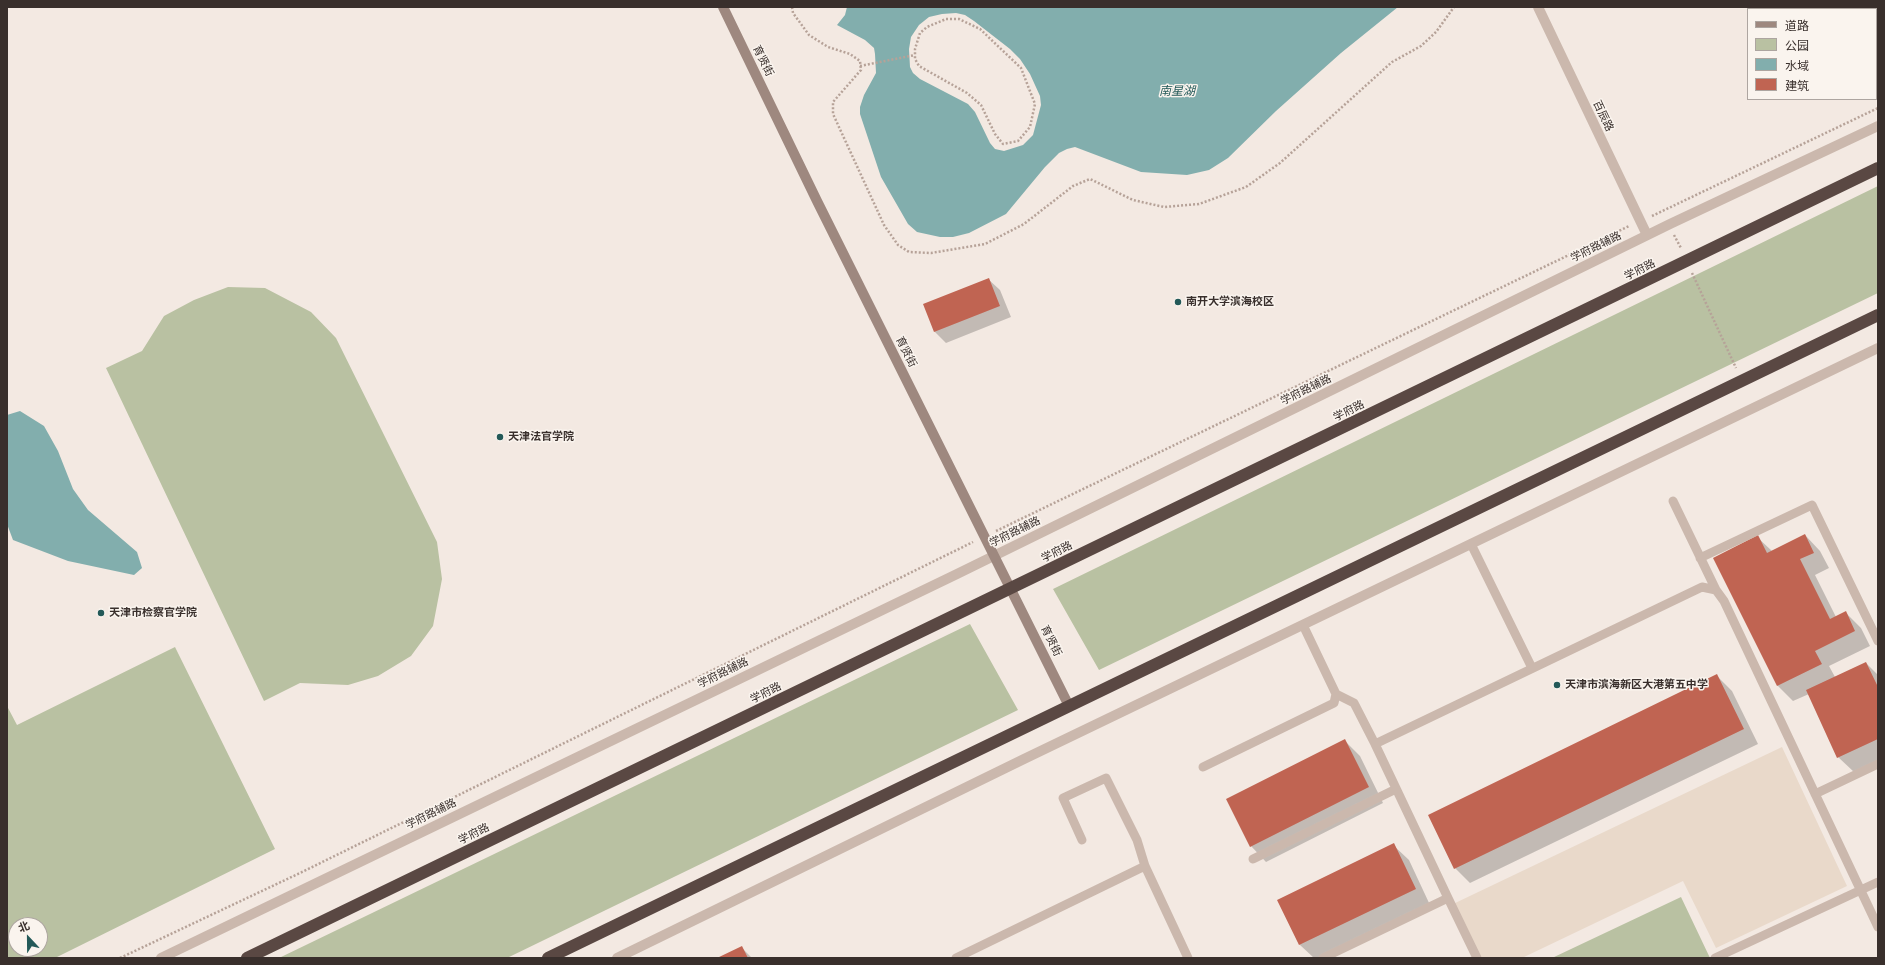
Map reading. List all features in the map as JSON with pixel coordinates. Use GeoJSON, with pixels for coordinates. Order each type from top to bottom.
{"type":"FeatureCollection","features":[{"type":"Feature","properties":{"kind":"highway","name":"学府路"},"geometry":{"type":"LineString","coordinates":[[247,958],[1687,262],[1878,168]]}},
{"type":"Feature","properties":{"kind":"highway"},"geometry":{"type":"LineString","coordinates":[[548,958],[1878,316]]}},
{"type":"Feature","properties":{"kind":"street","name":"育贤街"},"geometry":{"type":"LineString","coordinates":[[723,7],[817,201],[1069,706]]}},
{"type":"Feature","properties":{"kind":"street","name":"百辰路"},"geometry":{"type":"LineString","coordinates":[[1538,7],[1647,235]]}},
{"type":"Feature","properties":{"kind":"street","name":"学府路辅路"},"geometry":{"type":"LineString","coordinates":[[161,958],[994,555],[1647,235],[1878,126]]}},
{"type":"Feature","properties":{"kind":"street"},"geometry":{"type":"LineString","coordinates":[[617,958],[1470,544],[1878,348]]}},
{"type":"Feature","properties":{"kind":"lane"},"geometry":{"type":"LineString","coordinates":[[1673,501],[1716,590],[1724,602],[1878,927]]}},
{"type":"Feature","properties":{"kind":"lane"},"geometry":{"type":"LineString","coordinates":[[1700,558],[1812,505],[1878,641]]}},
{"type":"Feature","properties":{"kind":"lane"},"geometry":{"type":"LineString","coordinates":[[1470,544],[1532,668]]}},
{"type":"Feature","properties":{"kind":"lane"},"geometry":{"type":"LineString","coordinates":[[1375,744],[1702,587],[1716,590]]}},
{"type":"Feature","properties":{"kind":"lane"},"geometry":{"type":"LineString","coordinates":[[1303,625],[1336,694],[1354,703],[1477,958]]}},
{"type":"Feature","properties":{"kind":"lane"},"geometry":{"type":"LineString","coordinates":[[1203,767],[1334,703],[1336,694]]}},
{"type":"Feature","properties":{"kind":"lane"},"geometry":{"type":"LineString","coordinates":[[1815,794],[1878,764]]}},
{"type":"Feature","properties":{"kind":"lane"},"geometry":{"type":"LineString","coordinates":[[1082,840],[1063,798],[1106,778],[1137,840],[1145,866],[1188,958]]}},
{"type":"Feature","properties":{"kind":"lane"},"geometry":{"type":"LineString","coordinates":[[1253,859],[1396,789]]}},
{"type":"Feature","properties":{"kind":"lane"},"geometry":{"type":"LineString","coordinates":[[956,958],[1145,866]]}},
{"type":"Feature","properties":{"kind":"lane"},"geometry":{"type":"LineString","coordinates":[[1715,958],[1878,882]]}},
{"type":"Feature","properties":{"kind":"lane"},"geometry":{"type":"LineString","coordinates":[[1323,958],[1448,898]]}},
{"type":"Feature","properties":{"kind":"path"},"geometry":{"type":"LineString","coordinates":[[792,7],[793,13],[808,35],[828,47],[850,54],[860,60],[861,70],[834,102],[833,114],[884,225],[898,245],[909,252],[931,253],[985,244],[1024,224],[1073,186],[1090,179],[1133,200],[1164,207],[1199,204],[1246,186],[1280,163],[1392,62],[1421,46],[1436,32],[1454,7]]}},
{"type":"Feature","properties":{"kind":"path"},"geometry":{"type":"LineString","coordinates":[[946,19],[959,19],[980,29],[1021,68],[1035,104],[1030,127],[1018,141],[1003,144],[995,134],[981,105],[967,93],[919,66],[913,55],[920,34],[927,27],[946,19]]}},
{"type":"Feature","properties":{"kind":"path"},"geometry":{"type":"LineString","coordinates":[[860,66],[913,55]]}},
{"type":"Feature","properties":{"kind":"path"},"geometry":{"type":"LineString","coordinates":[[1663,210],[1742,381]]}},
{"type":"Feature","properties":{"kind":"green space"},"geometry":{"type":"Polygon","coordinates":[[[1878,186],[1878,293],[1099,670],[1053,589],[1878,186]]]}},
{"type":"Feature","properties":{"kind":"green space"},"geometry":{"type":"Polygon","coordinates":[[[228,287],[265,288],[311,312],[336,338],[437,542],[442,579],[433,626],[411,656],[378,676],[348,685],[300,683],[264,701],[106,368],[142,351],[164,316],[194,300],[228,287]]]}},
{"type":"Feature","properties":{"kind":"green space"},"geometry":{"type":"Polygon","coordinates":[[[970,624],[1018,710],[507,958],[279,958],[970,624]]]}},
{"type":"Feature","properties":{"kind":"green space"},"geometry":{"type":"Polygon","coordinates":[[[175,647],[275,849],[55,958],[7,958],[7,706],[17,725],[175,647]]]}},
{"type":"Feature","properties":{"kind":"green space"},"geometry":{"type":"Polygon","coordinates":[[[1681,897],[1710,958],[1552,958],[1681,897]]]}},
{"type":"Feature","properties":{"kind":"shaded area"},"geometry":{"type":"Polygon","coordinates":[[[1782,747],[1847,886],[1716,948],[1683,881],[1522,958],[1477,958],[1451,905],[1782,747]]]}},
{"type":"Feature","properties":{"kind":"water","name":"南星湖"},"geometry":{"type":"Polygon","coordinates":[[[847,7],[1398,7],[1341,53],[1276,111],[1228,158],[1209,170],[1187,175],[1141,172],[1075,147],[1067,149],[1059,153],[1045,167],[1006,214],[969,233],[953,237],[940,237],[917,232],[908,224],[881,177],[860,114],[860,107],[864,95],[876,73],[874,48],[865,40],[837,25],[845,15],[847,7]],[[956,13],[942,14],[929,17],[919,25],[911,37],[909,49],[910,67],[913,73],[920,79],[968,104],[975,112],[990,143],[995,149],[1004,151],[1023,145],[1033,135],[1041,105],[1040,96],[1030,74],[1020,59],[1010,49],[965,15],[956,13]]]}},
{"type":"Feature","properties":{"kind":"water"},"geometry":{"type":"Polygon","coordinates":[[[20,411],[44,426],[58,451],[73,489],[88,510],[137,552],[142,568],[134,575],[68,561],[13,540],[7,524],[7,415],[20,411]]]}},
{"type":"Feature","properties":{"kind":"building"},"geometry":{"type":"Polygon","coordinates":[[[989,278],[1000,306],[934,332],[923,304],[989,278]]]}},
{"type":"Feature","properties":{"kind":"building"},"geometry":{"type":"Polygon","coordinates":[[[1805,534],[1814,553],[1800,559],[1830,619],[1846,611],[1855,631],[1815,651],[1822,664],[1777,686],[1713,558],[1758,535],[1767,553],[1805,534]]]}},
{"type":"Feature","properties":{"kind":"building"},"geometry":{"type":"Polygon","coordinates":[[[1866,662],[1878,687],[1878,739],[1837,758],[1806,690],[1866,662]]]}},
{"type":"Feature","properties":{"kind":"building"},"geometry":{"type":"Polygon","coordinates":[[[1717,674],[1744,729],[1454,869],[1428,815],[1717,674]]]}},
{"type":"Feature","properties":{"kind":"building"},"geometry":{"type":"Polygon","coordinates":[[[1345,739],[1369,787],[1250,847],[1226,799],[1345,739]]]}},
{"type":"Feature","properties":{"kind":"building"},"geometry":{"type":"Polygon","coordinates":[[[1394,843],[1416,889],[1299,945],[1277,900],[1394,843]]]}},
{"type":"Feature","properties":{"kind":"building"},"geometry":{"type":"Polygon","coordinates":[[[742,946],[748,958],[717,958],[742,946]]]}},
{"type":"Feature","properties":{"kind":"place","name":"南开大学滨海校区"},"geometry":{"type":"Point","coordinates":[1178,302]}},
{"type":"Feature","properties":{"kind":"place","name":"天津法官学院"},"geometry":{"type":"Point","coordinates":[500,437]}},
{"type":"Feature","properties":{"kind":"place","name":"天津市检察官学院"},"geometry":{"type":"Point","coordinates":[101,613]}},
{"type":"Feature","properties":{"kind":"place","name":"天津市滨海新区大港第五中学"},"geometry":{"type":"Point","coordinates":[1557,685]}}]}
